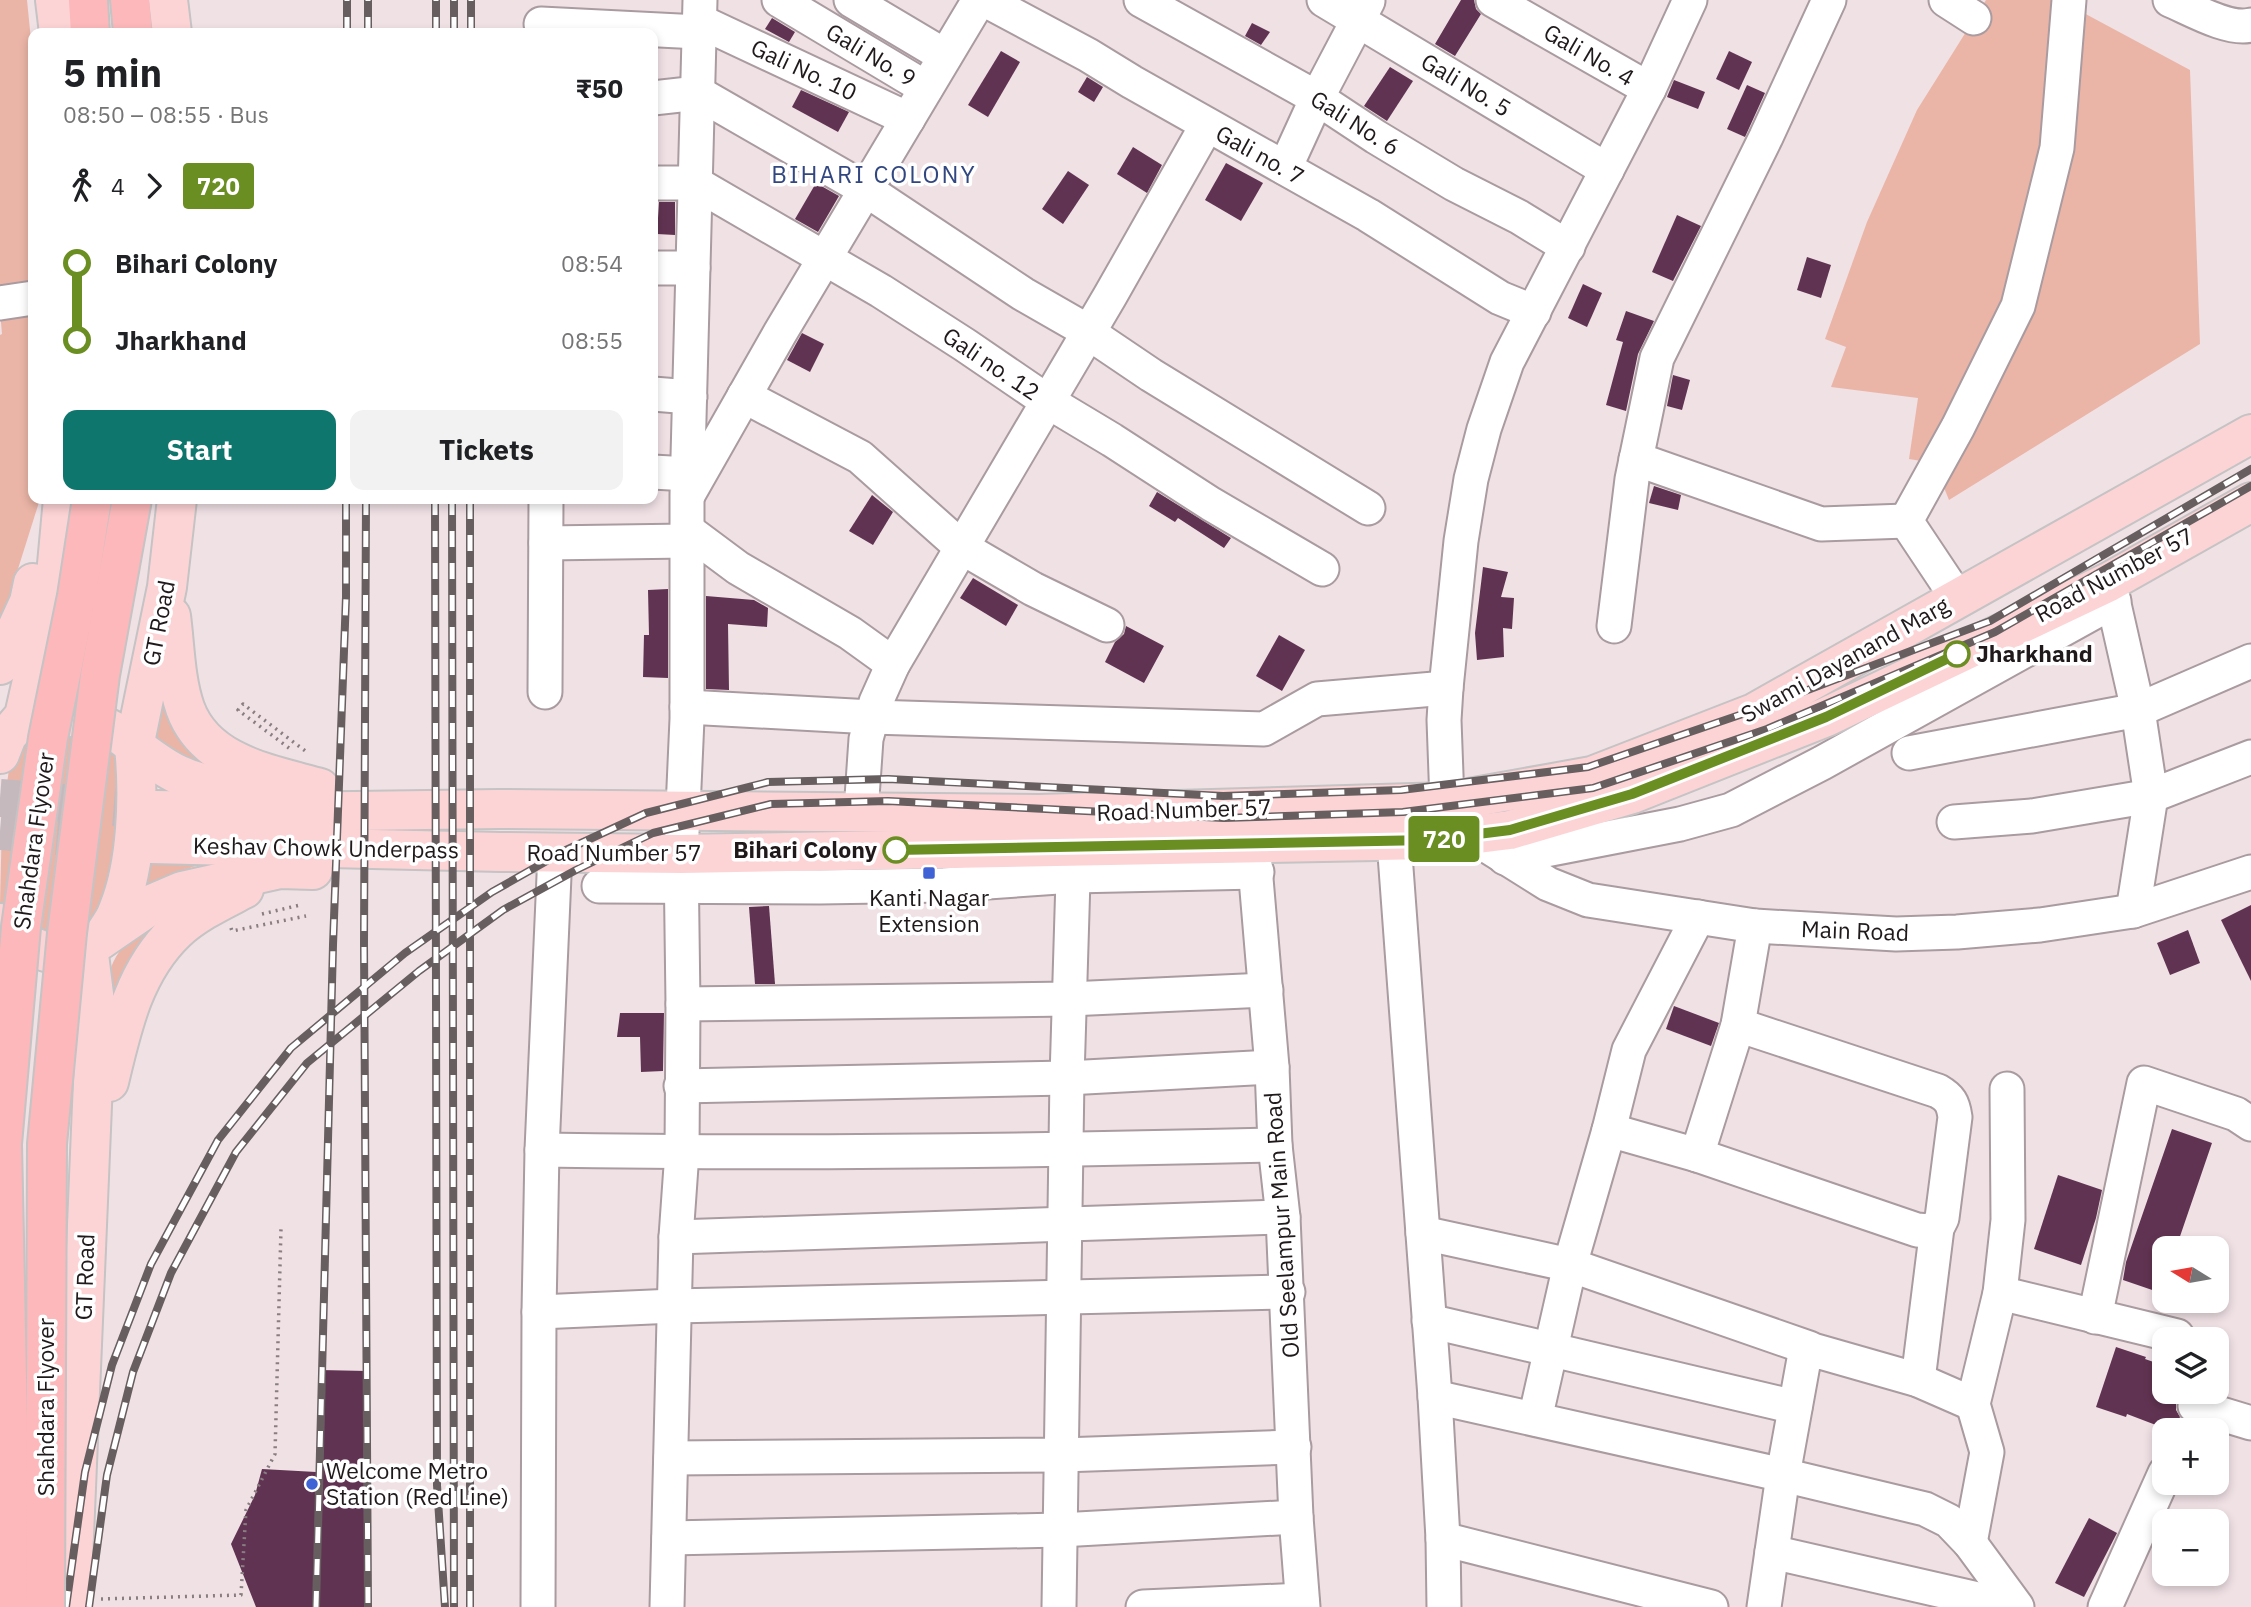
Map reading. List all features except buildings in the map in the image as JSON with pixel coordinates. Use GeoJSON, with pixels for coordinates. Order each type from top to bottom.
{"type":"FeatureCollection","features":[{"type":"Feature","properties":{"kind":"highway"},"geometry":{"type":"LineString","coordinates":[[88,0],[90,28]]}},
{"type":"Feature","properties":{"kind":"highway"},"geometry":{"type":"LineString","coordinates":[[130,0],[133,28]]}},
{"type":"Feature","properties":{"kind":"highway","name":"Shahdara Flyover"},"geometry":{"type":"LineString","coordinates":[[12,1607],[2,1143],[23,913],[48,738],[77,596],[91,504]]}},
{"type":"Feature","properties":{"kind":"highway","name":"Shahdara Flyover"},"geometry":{"type":"LineString","coordinates":[[62,1605],[47,1144],[67,933],[100,675],[131,504]]}},
{"type":"Feature","properties":{"kind":"main road"},"geometry":{"type":"LineString","coordinates":[[55,0],[58,28]]}},
{"type":"Feature","properties":{"kind":"main road"},"geometry":{"type":"LineString","coordinates":[[169,0],[172,28]]}},
{"type":"Feature","properties":{"kind":"main road","name":"Swami Dayanand Marg"},"geometry":{"type":"LineString","coordinates":[[1366,804],[1447,802],[1591,776],[1754,713],[2251,434]]}},
{"type":"Feature","properties":{"kind":"main road","name":"Road Number 57"},"geometry":{"type":"LineString","coordinates":[[501,852],[555,853],[682,870],[1255,858],[1510,830],[1632,794],[1818,720],[2111,592],[2251,502]]}},
{"type":"Feature","properties":{"kind":"main road"},"geometry":{"type":"LineString","coordinates":[[0,665],[29,602],[50,504]]}},
{"type":"Feature","properties":{"kind":"main road"},"geometry":{"type":"LineString","coordinates":[[8,736],[56,575],[63,504]]}},
{"type":"Feature","properties":{"kind":"main road","name":"GT Road"},"geometry":{"type":"LineString","coordinates":[[62,1605],[89,1167],[96,1010],[94,944],[118,913],[127,881],[135,822],[137,773],[134,747],[167,587],[176,504]]}},
{"type":"Feature","properties":{"kind":"main road"},"geometry":{"type":"LineString","coordinates":[[167,587],[180,689],[185,708],[193,724],[215,749],[261,772],[461,782],[499,808]]}},
{"type":"Feature","properties":{"kind":"main road"},"geometry":{"type":"LineString","coordinates":[[8,736],[49,714],[87,719],[120,735],[175,773],[196,782],[229,788],[318,773]]}},
{"type":"Feature","properties":{"kind":"main road","name":"Road Number 57"},"geometry":{"type":"LineString","coordinates":[[499,808],[1050,814],[1366,804]]}},
{"type":"Feature","properties":{"kind":"main road","name":"Keshav Chowk Underpass"},"geometry":{"type":"LineString","coordinates":[[499,808],[282,812],[153,827],[501,852]]}},
{"type":"Feature","properties":{"kind":"main road"},"geometry":{"type":"LineString","coordinates":[[0,923],[19,939],[46,952],[76,952],[94,944],[154,903],[182,891],[280,869],[456,877],[501,852]]}},
{"type":"Feature","properties":{"kind":"main road"},"geometry":{"type":"LineString","coordinates":[[89,1167],[124,1021],[137,986],[157,953],[177,930],[203,912],[280,869]]}},
{"type":"Feature","properties":{"kind":"street","name":"Gali No. 9"},"geometry":{"type":"LineString","coordinates":[[779,0],[926,88]]}},
{"type":"Feature","properties":{"kind":"street"},"geometry":{"type":"LineString","coordinates":[[851,0],[945,56]]}},
{"type":"Feature","properties":{"kind":"street"},"geometry":{"type":"LineString","coordinates":[[688,485],[744,396],[979,0]]}},
{"type":"Feature","properties":{"kind":"street","name":"Gali no. 7"},"geometry":{"type":"LineString","coordinates":[[985,0],[1088,55],[1206,125],[1368,215],[1500,298],[1534,312]]}},
{"type":"Feature","properties":{"kind":"street","name":"Gali No. 6"},"geometry":{"type":"LineString","coordinates":[[1142,0],[1317,98],[1454,184],[1520,217],[1568,247]]}},
{"type":"Feature","properties":{"kind":"street","name":"Gali No. 5"},"geometry":{"type":"LineString","coordinates":[[1324,0],[1364,10],[1607,170]]}},
{"type":"Feature","properties":{"kind":"street","name":"Gali No. 4"},"geometry":{"type":"LineString","coordinates":[[1493,0],[1649,89]]}},
{"type":"Feature","properties":{"kind":"street"},"geometry":{"type":"LineString","coordinates":[[1447,802],[1445,704],[1461,541],[1471,479],[1484,429],[1507,362],[1649,89],[1690,0]]}},
{"type":"Feature","properties":{"kind":"street"},"geometry":{"type":"LineString","coordinates":[[1615,626],[1636,459],[1657,358],[1766,137],[1829,0]]}},
{"type":"Feature","properties":{"kind":"street"},"geometry":{"type":"LineString","coordinates":[[1946,0],[1974,18]]}},
{"type":"Feature","properties":{"kind":"street"},"geometry":{"type":"LineString","coordinates":[[2169,0],[2231,25],[2251,25]]}},
{"type":"Feature","properties":{"kind":"street"},"geometry":{"type":"LineString","coordinates":[[1906,521],[1958,427],[2018,306],[2057,148],[2068,2]]}},
{"type":"Feature","properties":{"kind":"street"},"geometry":{"type":"LineString","coordinates":[[1285,168],[1317,98],[1364,10]]}},
{"type":"Feature","properties":{"kind":"street"},"geometry":{"type":"LineString","coordinates":[[540,19],[699,18],[687,536],[687,707],[682,811],[682,1152],[676,1237],[667,1607]]}},
{"type":"Feature","properties":{"kind":"street","name":"Gali No. 10"},"geometry":{"type":"LineString","coordinates":[[699,18],[908,118]]}},
{"type":"Feature","properties":{"kind":"street"},"geometry":{"type":"LineString","coordinates":[[658,97],[698,93],[865,189],[1023,294],[1077,325],[1151,375],[1368,508]]}},
{"type":"Feature","properties":{"kind":"street"},"geometry":{"type":"LineString","coordinates":[[861,812],[866,739],[876,702],[893,664],[1088,333],[1206,125]]}},
{"type":"Feature","properties":{"kind":"street","name":"Gali no. 12"},"geometry":{"type":"LineString","coordinates":[[658,183],[695,183],[825,258],[1192,492],[1322,569]]}},
{"type":"Feature","properties":{"kind":"street"},"geometry":{"type":"LineString","coordinates":[[658,268],[692,268]]}},
{"type":"Feature","properties":{"kind":"street"},"geometry":{"type":"LineString","coordinates":[[0,303],[28,299]]}},
{"type":"Feature","properties":{"kind":"street"},"geometry":{"type":"LineString","coordinates":[[658,394],[690,397]]}},
{"type":"Feature","properties":{"kind":"street"},"geometry":{"type":"LineString","coordinates":[[744,396],[860,457],[961,547],[1033,589],[1107,625]]}},
{"type":"Feature","properties":{"kind":"street"},"geometry":{"type":"LineString","coordinates":[[1636,459],[1822,524],[1906,521]]}},
{"type":"Feature","properties":{"kind":"street"},"geometry":{"type":"LineString","coordinates":[[658,474],[688,485]]}},
{"type":"Feature","properties":{"kind":"street"},"geometry":{"type":"LineString","coordinates":[[545,692],[546,504]]}},
{"type":"Feature","properties":{"kind":"street"},"geometry":{"type":"LineString","coordinates":[[1906,521],[1958,599]]}},
{"type":"Feature","properties":{"kind":"street"},"geometry":{"type":"LineString","coordinates":[[545,542],[687,536],[850,633],[893,664]]}},
{"type":"Feature","properties":{"kind":"street"},"geometry":{"type":"LineString","coordinates":[[1505,858],[1680,824],[1731,810],[1838,754],[2111,592],[2138,710],[2151,796],[2133,911]]}},
{"type":"Feature","properties":{"kind":"street"},"geometry":{"type":"LineString","coordinates":[[1909,753],[2138,710],[2251,661]]}},
{"type":"Feature","properties":{"kind":"street"},"geometry":{"type":"LineString","coordinates":[[687,707],[872,717],[1264,729],[1317,699],[1445,704]]}},
{"type":"Feature","properties":{"kind":"street"},"geometry":{"type":"LineString","coordinates":[[1818,720],[1838,754]]}},
{"type":"Feature","properties":{"kind":"street"},"geometry":{"type":"LineString","coordinates":[[1954,822],[2032,816],[2151,796],[2251,757]]}},
{"type":"Feature","properties":{"kind":"street","name":"Main Road"},"geometry":{"type":"LineString","coordinates":[[1470,835],[1548,884],[1588,900],[1755,926],[1896,934],[2040,925],[2133,911],[2251,872]]}},
{"type":"Feature","properties":{"kind":"street"},"geometry":{"type":"LineString","coordinates":[[1394,841],[1435,1397],[1444,1607]]}},
{"type":"Feature","properties":{"kind":"street"},"geometry":{"type":"LineString","coordinates":[[538,1607],[542,1150],[555,853]]}},
{"type":"Feature","properties":{"kind":"street","name":"Old Seelampur Main Road"},"geometry":{"type":"LineString","coordinates":[[1255,858],[1288,1292],[1296,1517],[1303,1604]]}},
{"type":"Feature","properties":{"kind":"street"},"geometry":{"type":"LineString","coordinates":[[1059,1607],[1064,1224],[1074,861]]}},
{"type":"Feature","properties":{"kind":"street"},"geometry":{"type":"LineString","coordinates":[[598,886],[682,870]]}},
{"type":"Feature","properties":{"kind":"street"},"geometry":{"type":"LineString","coordinates":[[1535,1419],[1570,1265],[1629,1050],[1698,917]]}},
{"type":"Feature","properties":{"kind":"street"},"geometry":{"type":"LineString","coordinates":[[1697,1155],[1738,1025],[1755,926]]}},
{"type":"Feature","properties":{"kind":"street"},"geometry":{"type":"LineString","coordinates":[[683,1004],[1069,999],[1266,990]]}},
{"type":"Feature","properties":{"kind":"street"},"geometry":{"type":"LineString","coordinates":[[1738,1025],[1937,1091],[1953,1103],[1955,1117],[1942,1218],[1937,1228],[1918,1380]]}},
{"type":"Feature","properties":{"kind":"street"},"geometry":{"type":"LineString","coordinates":[[681,1086],[1067,1078],[1272,1068]]}},
{"type":"Feature","properties":{"kind":"street"},"geometry":{"type":"LineString","coordinates":[[2095,1317],[2144,1083],[2236,1114],[2251,1124]]}},
{"type":"Feature","properties":{"kind":"street"},"geometry":{"type":"LineString","coordinates":[[1970,1543],[1987,1452],[1973,1404],[2000,1293],[2008,1220],[2007,1089]]}},
{"type":"Feature","properties":{"kind":"street"},"geometry":{"type":"LineString","coordinates":[[1609,1130],[1697,1155],[1917,1230],[1929,1231],[1937,1228]]}},
{"type":"Feature","properties":{"kind":"street"},"geometry":{"type":"LineString","coordinates":[[542,1150],[1066,1150],[1275,1145]]}},
{"type":"Feature","properties":{"kind":"street"},"geometry":{"type":"LineString","coordinates":[[676,1237],[1283,1217]]}},
{"type":"Feature","properties":{"kind":"street"},"geometry":{"type":"LineString","coordinates":[[1423,1233],[1570,1265],[1809,1348],[1918,1380],[1973,1404]]}},
{"type":"Feature","properties":{"kind":"street"},"geometry":{"type":"LineString","coordinates":[[539,1312],[674,1306],[1288,1292]]}},
{"type":"Feature","properties":{"kind":"street"},"geometry":{"type":"LineString","coordinates":[[2000,1293],[2152,1330]]}},
{"type":"Feature","properties":{"kind":"street"},"geometry":{"type":"LineString","coordinates":[[1429,1321],[1795,1407]]}},
{"type":"Feature","properties":{"kind":"street"},"geometry":{"type":"LineString","coordinates":[[1764,1607],[1783,1475],[1806,1348],[1809,1348]]}},
{"type":"Feature","properties":{"kind":"street"},"geometry":{"type":"LineString","coordinates":[[1435,1397],[1783,1475],[1925,1510],[1948,1521],[1970,1543],[2015,1607]]}},
{"type":"Feature","properties":{"kind":"street"},"geometry":{"type":"LineString","coordinates":[[2193,1409],[2251,1423]]}},
{"type":"Feature","properties":{"kind":"street"},"geometry":{"type":"LineString","coordinates":[[671,1458],[1062,1455],[1294,1447]]}},
{"type":"Feature","properties":{"kind":"street"},"geometry":{"type":"LineString","coordinates":[[2107,1607],[2156,1495]]}},
{"type":"Feature","properties":{"kind":"street"},"geometry":{"type":"LineString","coordinates":[[669,1538],[1060,1530],[1296,1517]]}},
{"type":"Feature","properties":{"kind":"street"},"geometry":{"type":"LineString","coordinates":[[1443,1539],[1712,1607]]}},
{"type":"Feature","properties":{"kind":"street"},"geometry":{"type":"LineString","coordinates":[[1772,1552],[2015,1607]]}},
{"type":"Feature","properties":{"kind":"street"},"geometry":{"type":"LineString","coordinates":[[1143,1607],[1303,1604]]}},
{"type":"Feature","properties":{"kind":"path"},"geometry":{"type":"LineString","coordinates":[[298,754],[238,710],[243,704],[318,773]]}},
{"type":"Feature","properties":{"kind":"path"},"geometry":{"type":"LineString","coordinates":[[254,916],[300,905]]}},
{"type":"Feature","properties":{"kind":"path"},"geometry":{"type":"LineString","coordinates":[[230,922],[232,931],[306,916]]}},
{"type":"Feature","properties":{"kind":"path"},"geometry":{"type":"LineString","coordinates":[[62,1605],[241,1595],[246,1510],[275,1454],[281,1228]]}},
{"type":"Feature","properties":{"kind":"shaded area"},"geometry":{"type":"Polygon","coordinates":[[[0,0],[27,0],[30,28],[28,504],[38,504],[0,626],[2,334],[0,0]]]}},
{"type":"Feature","properties":{"kind":"shaded area"},"geometry":{"type":"Polygon","coordinates":[[[1986,0],[2057,0],[2190,70],[2200,344],[1949,500],[1934,463],[1909,459],[1918,398],[1831,387],[1846,347],[1825,339],[1867,222],[1917,110],[1986,0]]]}},
{"type":"Feature","properties":{"kind":"shaded area"},"geometry":{"type":"Polygon","coordinates":[[[155,686],[217,769],[193,765],[164,746],[155,735],[155,686]]]}},
{"type":"Feature","properties":{"kind":"shaded area"},"geometry":{"type":"Polygon","coordinates":[[[24,729],[109,738],[116,758],[121,795],[115,880],[80,943],[6,921],[0,903],[2,819],[11,755],[24,729]]]}},
{"type":"Feature","properties":{"kind":"shaded area"},"geometry":{"type":"Polygon","coordinates":[[[151,859],[231,859],[192,867],[145,890],[151,859]]]}},
{"type":"Feature","properties":{"kind":"shaded area"},"geometry":{"type":"Polygon","coordinates":[[[177,904],[105,1013],[109,974],[120,951],[136,933],[177,904]]]}},
{"type":"Feature","properties":{"kind":"tunnel"},"geometry":{"type":"LineString","coordinates":[[0,798],[154,810]]}},
{"type":"Feature","properties":{"kind":"tunnel"},"geometry":{"type":"LineString","coordinates":[[0,831],[151,844]]}},
{"type":"Feature","properties":{"kind":"railway"},"geometry":{"type":"LineString","coordinates":[[347,0],[347,28]]}},
{"type":"Feature","properties":{"kind":"railway"},"geometry":{"type":"LineString","coordinates":[[368,0],[368,28]]}},
{"type":"Feature","properties":{"kind":"railway"},"geometry":{"type":"LineString","coordinates":[[436,0],[436,28]]}},
{"type":"Feature","properties":{"kind":"railway"},"geometry":{"type":"LineString","coordinates":[[454,0],[454,28]]}},
{"type":"Feature","properties":{"kind":"railway"},"geometry":{"type":"LineString","coordinates":[[471,0],[471,28]]}},
{"type":"Feature","properties":{"kind":"railway"},"geometry":{"type":"LineString","coordinates":[[66,1607],[85,1472],[112,1365],[151,1264],[218,1140],[291,1048],[405,953],[492,892],[566,850],[646,813],[768,782],[888,779],[1223,796],[1401,790],[1588,767],[1760,708],[1990,621],[2251,469]]}},
{"type":"Feature","properties":{"kind":"railway"},"geometry":{"type":"LineString","coordinates":[[89,1607],[107,1475],[133,1372],[171,1273],[236,1152],[307,1063],[419,971],[503,910],[576,870],[653,833],[771,804],[888,801],[1224,818],[1403,812],[1593,788],[1767,729],[1995,632],[2251,486]]}},
{"type":"Feature","properties":{"kind":"railway"},"geometry":{"type":"LineString","coordinates":[[316,1607],[333,945],[346,597],[346,504]]}},
{"type":"Feature","properties":{"kind":"railway"},"geometry":{"type":"LineString","coordinates":[[366,504],[364,944],[368,1607]]}},
{"type":"Feature","properties":{"kind":"railway"},"geometry":{"type":"LineString","coordinates":[[435,504],[437,1485],[445,1607]]}},
{"type":"Feature","properties":{"kind":"railway"},"geometry":{"type":"LineString","coordinates":[[452,504],[454,1607]]}},
{"type":"Feature","properties":{"kind":"railway"},"geometry":{"type":"LineString","coordinates":[[470,504],[470,1607]]}},
{"type":"Feature","properties":{"kind":"bus line","name":"720"},"geometry":{"type":"LineString","coordinates":[[896,850],[1430,840],[1510,830],[1632,794],[1826,717],[1957,654]]}},
{"type":"Feature","properties":{"kind":"place","name":"Jharkhand"},"geometry":{"type":"Point","coordinates":[1957,654]}},
{"type":"Feature","properties":{"kind":"place","name":"Bihari Colony"},"geometry":{"type":"Point","coordinates":[896,850]}},
{"type":"Feature","properties":{"kind":"place","name":"Kanti Nagar Extension"},"geometry":{"type":"Point","coordinates":[929,873]}},
{"type":"Feature","properties":{"kind":"place","name":"Welcome Metro Station (Red Line)"},"geometry":{"type":"Point","coordinates":[312,1484]}},
{"type":"Feature","properties":{"kind":"district","name":"BIHARI COLONY"},"geometry":{"type":"Point","coordinates":[874,175]}}]}
